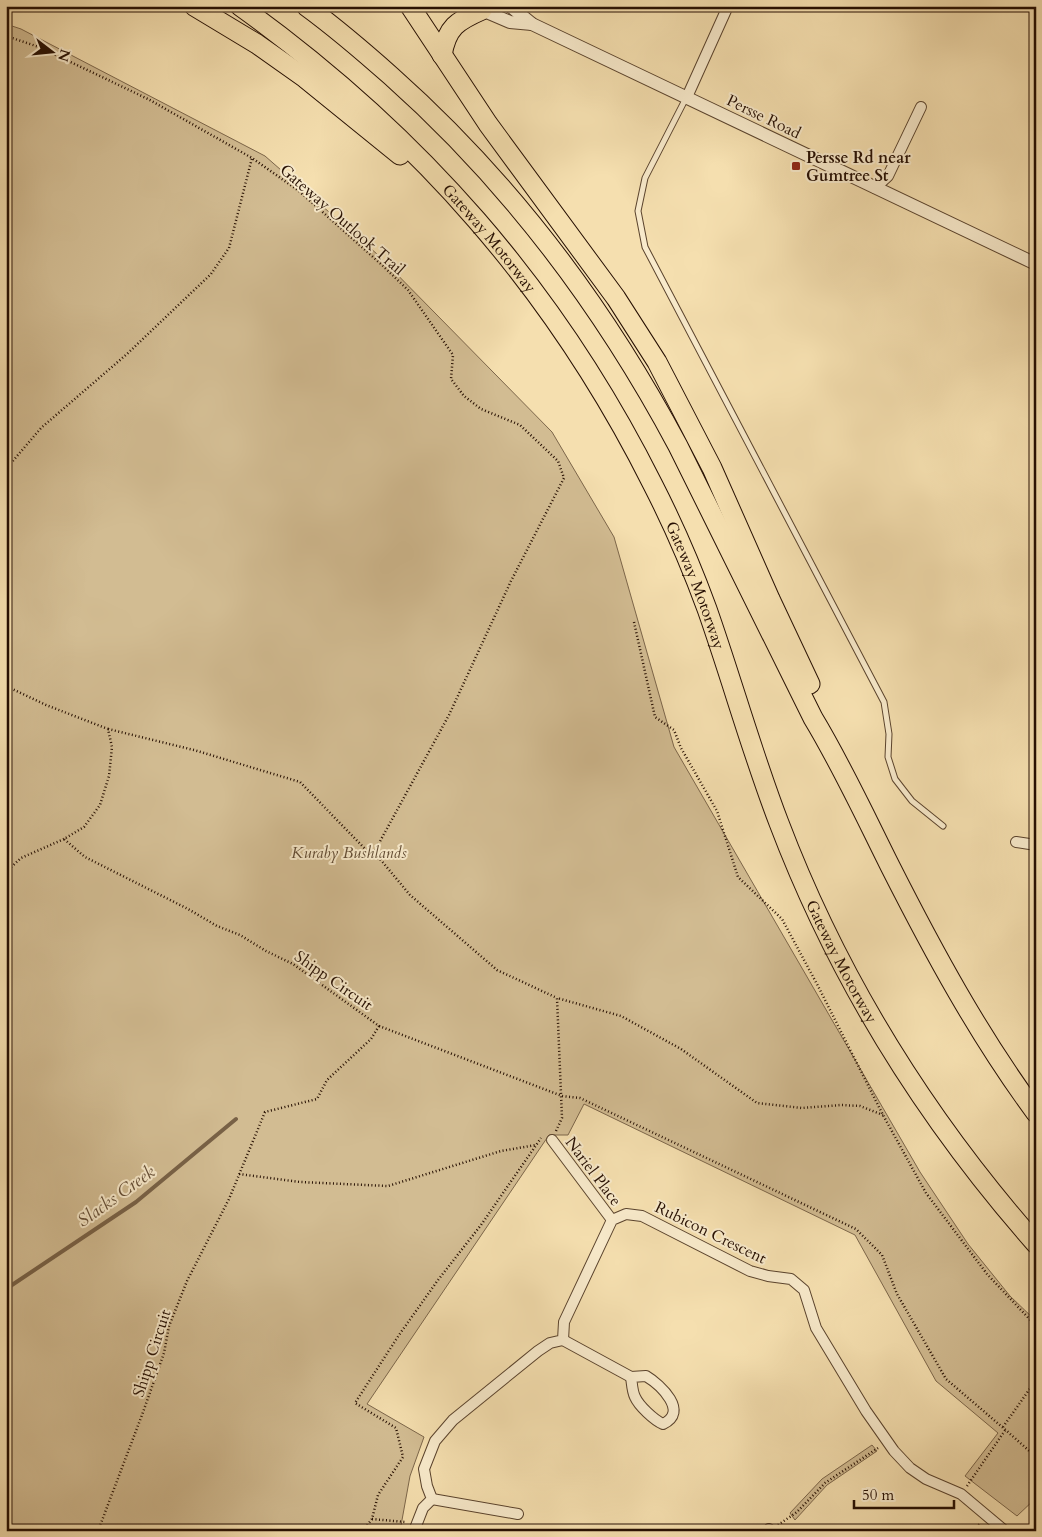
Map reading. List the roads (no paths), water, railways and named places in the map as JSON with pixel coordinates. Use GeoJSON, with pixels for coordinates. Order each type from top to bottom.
{"type":"FeatureCollection","features":[{"type":"Feature","properties":{"kind":"highway"},"geometry":{"type":"LineString","coordinates":[[194,6],[250,39],[306,78],[409,163],[434,172]]}},
{"type":"Feature","properties":{"kind":"highway","name":"Gateway Motorway"},"geometry":{"type":"LineString","coordinates":[[240,6],[337,81],[434,172],[507,256],[541,300],[599,387],[654,487],[706,605],[779,823],[826,934],[866,1008],[922,1100],[988,1188],[1036,1244]]}},
{"type":"Feature","properties":{"kind":"highway"},"geometry":{"type":"LineString","coordinates":[[306,6],[345,36],[397,81],[469,151],[530,221],[599,313],[655,401],[813,718],[834,752],[891,867],[965,1007],[1018,1089],[1036,1113]]}},
{"type":"Feature","properties":{"kind":"highway"},"geometry":{"type":"LineString","coordinates":[[410,6],[517,165],[616,298],[657,362],[712,468],[770,599],[821,706],[834,752]]}},
{"type":"Feature","properties":{"kind":"highway"},"geometry":{"type":"LineString","coordinates":[[442,55],[445,39],[454,26],[478,8]]}},
{"type":"Feature","properties":{"kind":"street","name":"Persse Road"},"geometry":{"type":"LineString","coordinates":[[510,6],[532,24],[1036,264]]}},
{"type":"Feature","properties":{"kind":"street"},"geometry":{"type":"LineString","coordinates":[[687,98],[728,6]]}},
{"type":"Feature","properties":{"kind":"street","name":"Persse Road"},"geometry":{"type":"LineString","coordinates":[[478,8],[510,22],[532,24]]}},
{"type":"Feature","properties":{"kind":"street"},"geometry":{"type":"LineString","coordinates":[[876,188],[888,176],[921,107]]}},
{"type":"Feature","properties":{"kind":"street"},"geometry":{"type":"LineString","coordinates":[[1016,842],[1036,845]]}},
{"type":"Feature","properties":{"kind":"street","name":"Nariel Place"},"geometry":{"type":"LineString","coordinates":[[552,1140],[612,1220]]}},
{"type":"Feature","properties":{"kind":"street","name":"Rubicon Crescent"},"geometry":{"type":"LineString","coordinates":[[612,1220],[626,1214],[642,1216],[750,1271],[791,1279],[804,1290],[816,1328],[866,1411],[894,1451],[910,1468],[926,1479],[961,1494],[1005,1531]]}},
{"type":"Feature","properties":{"kind":"street"},"geometry":{"type":"LineString","coordinates":[[563,1340],[564,1322],[612,1220]]}},
{"type":"Feature","properties":{"kind":"street"},"geometry":{"type":"LineString","coordinates":[[432,1499],[424,1469],[435,1441],[453,1420],[550,1343],[563,1340],[631,1377],[646,1376],[657,1382],[674,1407],[674,1414],[670,1421],[663,1424],[651,1417],[635,1397],[631,1377]]}},
{"type":"Feature","properties":{"kind":"street"},"geometry":{"type":"LineString","coordinates":[[432,1499],[518,1514]]}},
{"type":"Feature","properties":{"kind":"street"},"geometry":{"type":"LineString","coordinates":[[414,1531],[423,1508],[432,1499]]}},
{"type":"Feature","properties":{"kind":"lane"},"geometry":{"type":"LineString","coordinates":[[687,98],[645,178],[638,210],[645,247],[884,702],[889,734],[888,757],[895,779],[912,801],[943,826]]}},
{"type":"Feature","properties":{"kind":"waterway","name":"Slacks Creek"},"geometry":{"type":"LineString","coordinates":[[6,1289],[136,1202],[236,1119]]}},
{"type":"Feature","properties":{"kind":"place","name":"Persse Rd near Gumtree St"},"geometry":{"type":"Point","coordinates":[796,166]}},
{"type":"Feature","properties":{"kind":"park label","name":"Kuraby Bushlands"},"geometry":{"type":"Point","coordinates":[349,852]}}]}
